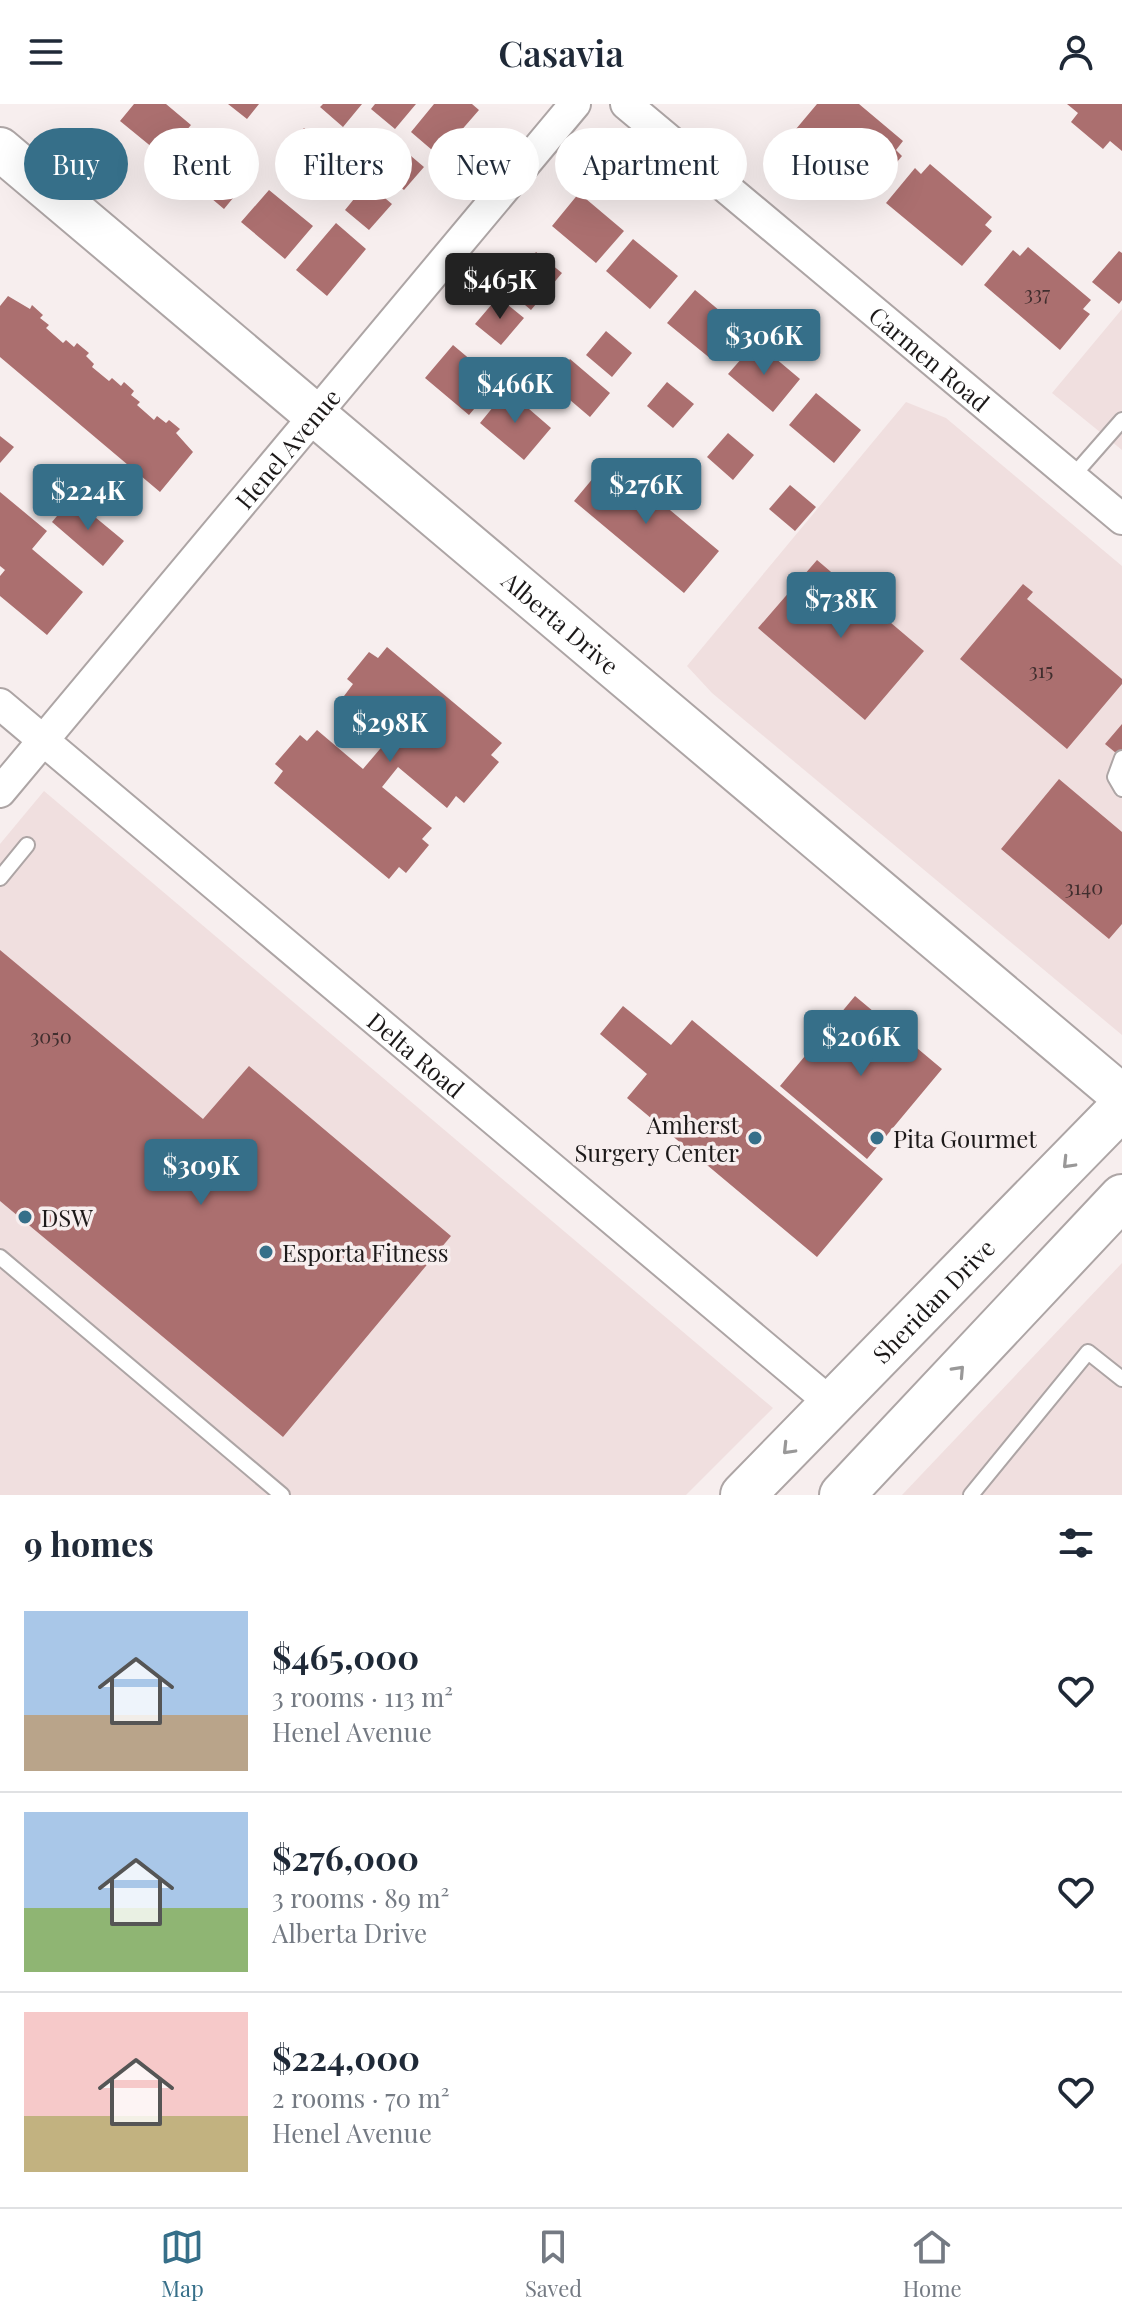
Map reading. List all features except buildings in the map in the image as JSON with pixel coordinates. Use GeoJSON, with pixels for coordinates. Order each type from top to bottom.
{"type":"FeatureCollection","features":[{"type":"Feature","properties":{"kind":"main road","name":"Sheridan Drive"},"geometry":{"type":"LineString","coordinates":[[743,1495],[1122,1107]]}},
{"type":"Feature","properties":{"kind":"main road"},"geometry":{"type":"LineString","coordinates":[[842,1495],[1122,1197]]}},
{"type":"Feature","properties":{"kind":"street","name":"Henel Avenue"},"geometry":{"type":"LineString","coordinates":[[0,792],[575,104]]}},
{"type":"Feature","properties":{"kind":"street","name":"Carmen Road"},"geometry":{"type":"LineString","coordinates":[[626,104],[1122,519]]}},
{"type":"Feature","properties":{"kind":"street","name":"Alberta Drive"},"geometry":{"type":"LineString","coordinates":[[0,149],[1122,1096]]}},
{"type":"Feature","properties":{"kind":"street","name":"Delta Road"},"geometry":{"type":"LineString","coordinates":[[0,704],[832,1404]]}},
{"type":"Feature","properties":{"kind":"lane"},"geometry":{"type":"LineString","coordinates":[[1072,477],[1122,420]]}},
{"type":"Feature","properties":{"kind":"lane"},"geometry":{"type":"LineString","coordinates":[[1122,758],[1115,777],[1122,789]]}},
{"type":"Feature","properties":{"kind":"lane"},"geometry":{"type":"LineString","coordinates":[[0,878],[27,845]]}},
{"type":"Feature","properties":{"kind":"lane"},"geometry":{"type":"LineString","coordinates":[[0,1257],[282,1495]]}},
{"type":"Feature","properties":{"kind":"lane"},"geometry":{"type":"LineString","coordinates":[[971,1495],[1088,1352],[1122,1379]]}},
{"type":"Feature","properties":{"kind":"shaded area"},"geometry":{"type":"Polygon","coordinates":[[[1122,309],[1122,450],[1052,393],[1122,309]]]}},
{"type":"Feature","properties":{"kind":"shaded area"},"geometry":{"type":"Polygon","coordinates":[[[906,402],[946,418],[1122,566],[1122,1035],[712,693],[687,666],[906,402]]]}},
{"type":"Feature","properties":{"kind":"shaded area"},"geometry":{"type":"Polygon","coordinates":[[[44,791],[773,1408],[686,1495],[0,1495],[0,844],[44,791]]]}},
{"type":"Feature","properties":{"kind":"shaded area"},"geometry":{"type":"Polygon","coordinates":[[[1122,1263],[1122,1495],[902,1495],[1122,1263]]]}},
{"type":"Feature","properties":{"kind":"place","name":"Amherst Surgery Center"},"geometry":{"type":"Point","coordinates":[755,1138]}},
{"type":"Feature","properties":{"kind":"place","name":"Pita Gourmet"},"geometry":{"type":"Point","coordinates":[877,1138]}},
{"type":"Feature","properties":{"kind":"place","name":"DSW"},"geometry":{"type":"Point","coordinates":[25,1217]}},
{"type":"Feature","properties":{"kind":"place","name":"Esporta Fitness"},"geometry":{"type":"Point","coordinates":[266,1252]}}]}
